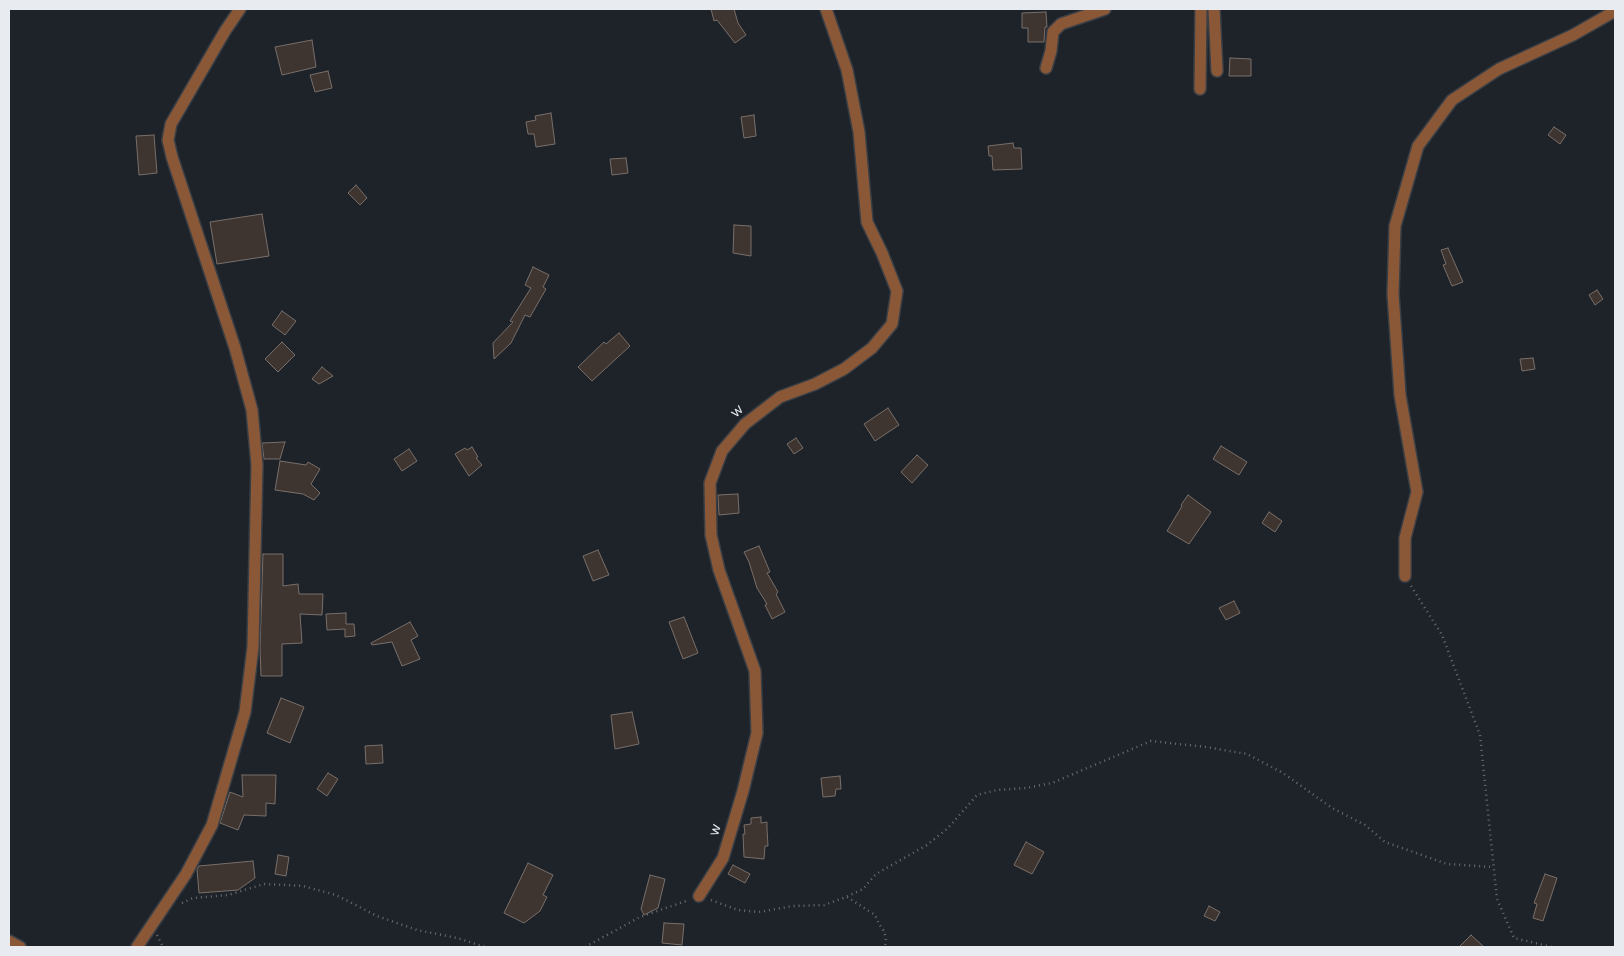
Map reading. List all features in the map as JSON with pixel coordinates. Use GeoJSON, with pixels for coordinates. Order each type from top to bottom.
{"type":"FeatureCollection","features":[{"type":"Feature","properties":{"kind":"street"},"geometry":{"type":"LineString","coordinates":[[137,947],[186,874],[212,825],[245,712],[253,647],[257,465],[252,410],[235,348],[168,140],[171,124],[225,31],[240,9]]}},
{"type":"Feature","properties":{"kind":"street","name":"w"},"geometry":{"type":"LineString","coordinates":[[699,896],[723,858],[743,791],[757,733],[755,671],[719,570],[711,536],[710,483],[722,451],[745,424],[780,397],[823,381],[844,369],[872,348],[892,324],[897,292],[882,253],[867,222],[859,132],[847,70],[826,9]]}},
{"type":"Feature","properties":{"kind":"street"},"geometry":{"type":"LineString","coordinates":[[1046,68],[1054,32],[1061,24],[1105,9]]}},
{"type":"Feature","properties":{"kind":"street"},"geometry":{"type":"LineString","coordinates":[[1200,89],[1201,9]]}},
{"type":"Feature","properties":{"kind":"street"},"geometry":{"type":"LineString","coordinates":[[1214,9],[1217,71]]}},
{"type":"Feature","properties":{"kind":"street"},"geometry":{"type":"LineString","coordinates":[[1404,576],[1405,538],[1417,492],[1400,395],[1393,294],[1395,226],[1418,146],[1452,100],[1499,69],[1573,35],[1615,11]]}},
{"type":"Feature","properties":{"kind":"street"},"geometry":{"type":"LineString","coordinates":[[9,941],[20,947]]}},
{"type":"Feature","properties":{"kind":"path"},"geometry":{"type":"LineString","coordinates":[[1404,576],[1442,635],[1480,735],[1497,899],[1514,938],[1552,947]]}},
{"type":"Feature","properties":{"kind":"path"},"geometry":{"type":"LineString","coordinates":[[585,947],[640,917],[699,896],[738,910],[759,912],[793,906],[824,905],[846,897],[863,889],[876,874],[927,845],[948,828],[977,795],[997,790],[1026,788],[1052,783],[1151,741],[1247,754],[1283,773],[1332,808],[1365,825],[1385,842],[1447,864],[1493,867]]}},
{"type":"Feature","properties":{"kind":"path"},"geometry":{"type":"LineString","coordinates":[[162,910],[193,898],[228,895],[264,884],[303,886],[336,895],[377,916],[417,930],[457,938],[485,947]]}},
{"type":"Feature","properties":{"kind":"path"},"geometry":{"type":"LineString","coordinates":[[846,897],[875,915],[884,931],[885,947]]}},
{"type":"Feature","properties":{"kind":"building"},"geometry":{"type":"Polygon","coordinates":[[[711,9],[734,9],[738,23],[746,35],[735,43],[717,20],[714,21],[711,9]]]}},
{"type":"Feature","properties":{"kind":"building"},"geometry":{"type":"Polygon","coordinates":[[[1046,12],[1047,27],[1045,27],[1044,42],[1028,42],[1028,28],[1022,28],[1022,13],[1046,12]]]}},
{"type":"Feature","properties":{"kind":"building"},"geometry":{"type":"Polygon","coordinates":[[[312,40],[316,67],[282,75],[275,47],[312,40]]]}},
{"type":"Feature","properties":{"kind":"building"},"geometry":{"type":"Polygon","coordinates":[[[1230,58],[1251,59],[1251,76],[1229,76],[1230,58]]]}},
{"type":"Feature","properties":{"kind":"building"},"geometry":{"type":"Polygon","coordinates":[[[328,71],[332,88],[315,92],[310,75],[328,71]]]}},
{"type":"Feature","properties":{"kind":"building"},"geometry":{"type":"Polygon","coordinates":[[[551,113],[555,144],[536,147],[534,134],[528,134],[526,122],[536,120],[535,116],[551,113]]]}},
{"type":"Feature","properties":{"kind":"building"},"geometry":{"type":"Polygon","coordinates":[[[754,115],[756,136],[744,138],[741,117],[754,115]]]}},
{"type":"Feature","properties":{"kind":"building"},"geometry":{"type":"Polygon","coordinates":[[[1554,127],[1566,135],[1560,144],[1548,135],[1554,127]]]}},
{"type":"Feature","properties":{"kind":"building"},"geometry":{"type":"Polygon","coordinates":[[[154,135],[157,173],[139,175],[136,136],[154,135]]]}},
{"type":"Feature","properties":{"kind":"building"},"geometry":{"type":"Polygon","coordinates":[[[1013,143],[1014,148],[1021,148],[1022,169],[993,170],[992,156],[989,156],[988,146],[1013,143]]]}},
{"type":"Feature","properties":{"kind":"building"},"geometry":{"type":"Polygon","coordinates":[[[626,158],[628,173],[612,175],[610,159],[626,158]]]}},
{"type":"Feature","properties":{"kind":"building"},"geometry":{"type":"Polygon","coordinates":[[[356,185],[367,198],[360,205],[348,193],[356,185]]]}},
{"type":"Feature","properties":{"kind":"building"},"geometry":{"type":"Polygon","coordinates":[[[262,214],[269,256],[217,264],[210,222],[262,214]]]}},
{"type":"Feature","properties":{"kind":"building"},"geometry":{"type":"Polygon","coordinates":[[[734,225],[751,226],[751,256],[733,253],[734,225]]]}},
{"type":"Feature","properties":{"kind":"building"},"geometry":{"type":"Polygon","coordinates":[[[1448,248],[1463,282],[1452,286],[1443,265],[1446,264],[1441,250],[1448,248]]]}},
{"type":"Feature","properties":{"kind":"building"},"geometry":{"type":"Polygon","coordinates":[[[533,267],[549,275],[543,287],[546,289],[530,317],[525,315],[511,343],[494,359],[493,343],[513,322],[510,321],[531,288],[525,285],[533,267]]]}},
{"type":"Feature","properties":{"kind":"building"},"geometry":{"type":"Polygon","coordinates":[[[1597,290],[1603,299],[1595,305],[1589,295],[1597,290]]]}},
{"type":"Feature","properties":{"kind":"building"},"geometry":{"type":"Polygon","coordinates":[[[282,311],[296,321],[285,335],[272,325],[282,311]]]}},
{"type":"Feature","properties":{"kind":"building"},"geometry":{"type":"Polygon","coordinates":[[[619,333],[630,346],[592,381],[578,367],[604,342],[606,344],[619,333]]]}},
{"type":"Feature","properties":{"kind":"building"},"geometry":{"type":"Polygon","coordinates":[[[282,342],[295,355],[278,372],[265,359],[282,342]]]}},
{"type":"Feature","properties":{"kind":"building"},"geometry":{"type":"Polygon","coordinates":[[[1533,358],[1535,369],[1522,371],[1520,359],[1533,358]]]}},
{"type":"Feature","properties":{"kind":"building"},"geometry":{"type":"Polygon","coordinates":[[[322,367],[333,376],[319,384],[312,379],[322,367]]]}},
{"type":"Feature","properties":{"kind":"building"},"geometry":{"type":"Polygon","coordinates":[[[888,408],[899,425],[875,441],[864,424],[888,408]]]}},
{"type":"Feature","properties":{"kind":"building"},"geometry":{"type":"Polygon","coordinates":[[[796,438],[803,448],[794,454],[787,444],[796,438]]]}},
{"type":"Feature","properties":{"kind":"building"},"geometry":{"type":"Polygon","coordinates":[[[285,442],[280,459],[264,459],[262,443],[285,442]]]}},
{"type":"Feature","properties":{"kind":"building"},"geometry":{"type":"Polygon","coordinates":[[[1221,446],[1247,462],[1239,475],[1213,459],[1221,446]]]}},
{"type":"Feature","properties":{"kind":"building"},"geometry":{"type":"Polygon","coordinates":[[[472,447],[478,457],[476,458],[482,465],[469,476],[455,454],[465,448],[467,450],[472,447]]]}},
{"type":"Feature","properties":{"kind":"building"},"geometry":{"type":"Polygon","coordinates":[[[409,449],[417,461],[402,471],[394,459],[409,449]]]}},
{"type":"Feature","properties":{"kind":"building"},"geometry":{"type":"Polygon","coordinates":[[[917,455],[928,465],[912,483],[901,472],[917,455]]]}},
{"type":"Feature","properties":{"kind":"building"},"geometry":{"type":"Polygon","coordinates":[[[280,461],[306,465],[308,462],[320,469],[311,484],[320,493],[314,500],[303,494],[275,490],[280,461]]]}},
{"type":"Feature","properties":{"kind":"building"},"geometry":{"type":"Polygon","coordinates":[[[738,494],[739,513],[719,515],[718,495],[738,494]]]}},
{"type":"Feature","properties":{"kind":"building"},"geometry":{"type":"Polygon","coordinates":[[[1188,495],[1211,512],[1189,544],[1167,531],[1188,495]]]}},
{"type":"Feature","properties":{"kind":"building"},"geometry":{"type":"Polygon","coordinates":[[[1269,512],[1282,521],[1275,532],[1262,523],[1269,512]]]}},
{"type":"Feature","properties":{"kind":"building"},"geometry":{"type":"Polygon","coordinates":[[[759,546],[770,572],[767,573],[778,592],[776,594],[785,612],[772,619],[765,605],[767,604],[757,588],[744,552],[759,546]]]}},
{"type":"Feature","properties":{"kind":"building"},"geometry":{"type":"Polygon","coordinates":[[[598,550],[609,575],[593,581],[583,556],[598,550]]]}},
{"type":"Feature","properties":{"kind":"building"},"geometry":{"type":"Polygon","coordinates":[[[263,554],[283,554],[283,586],[298,584],[299,594],[323,594],[322,615],[300,614],[302,643],[282,644],[282,676],[261,676],[263,554]]]}},
{"type":"Feature","properties":{"kind":"building"},"geometry":{"type":"Polygon","coordinates":[[[1234,601],[1240,613],[1226,620],[1219,608],[1234,601]]]}},
{"type":"Feature","properties":{"kind":"building"},"geometry":{"type":"Polygon","coordinates":[[[346,613],[346,624],[354,624],[355,636],[345,637],[345,629],[327,630],[326,614],[346,613]]]}},
{"type":"Feature","properties":{"kind":"building"},"geometry":{"type":"Polygon","coordinates":[[[684,617],[698,653],[683,659],[669,622],[684,617]]]}},
{"type":"Feature","properties":{"kind":"building"},"geometry":{"type":"Polygon","coordinates":[[[410,622],[418,636],[411,640],[420,659],[402,666],[392,642],[372,645],[371,643],[410,622]]]}},
{"type":"Feature","properties":{"kind":"building"},"geometry":{"type":"Polygon","coordinates":[[[281,698],[304,707],[290,743],[267,733],[281,698]]]}},
{"type":"Feature","properties":{"kind":"building"},"geometry":{"type":"Polygon","coordinates":[[[632,712],[639,744],[615,749],[611,715],[632,712]]]}},
{"type":"Feature","properties":{"kind":"building"},"geometry":{"type":"Polygon","coordinates":[[[382,745],[383,763],[366,764],[365,746],[382,745]]]}},
{"type":"Feature","properties":{"kind":"building"},"geometry":{"type":"Polygon","coordinates":[[[328,773],[338,779],[327,796],[317,789],[328,773]]]}},
{"type":"Feature","properties":{"kind":"building"},"geometry":{"type":"Polygon","coordinates":[[[242,775],[276,775],[275,804],[266,803],[266,816],[244,815],[238,830],[220,823],[230,792],[243,797],[242,775]]]}},
{"type":"Feature","properties":{"kind":"building"},"geometry":{"type":"Polygon","coordinates":[[[840,776],[841,789],[836,789],[835,796],[823,797],[821,778],[840,776]]]}},
{"type":"Feature","properties":{"kind":"building"},"geometry":{"type":"Polygon","coordinates":[[[761,817],[761,823],[767,822],[768,846],[765,846],[764,859],[744,857],[744,825],[751,824],[751,818],[761,817]]]}},
{"type":"Feature","properties":{"kind":"building"},"geometry":{"type":"Polygon","coordinates":[[[1026,842],[1044,852],[1032,874],[1014,865],[1026,842]]]}},
{"type":"Feature","properties":{"kind":"building"},"geometry":{"type":"Polygon","coordinates":[[[278,855],[289,857],[286,876],[275,874],[278,855]]]}},
{"type":"Feature","properties":{"kind":"building"},"geometry":{"type":"Polygon","coordinates":[[[253,861],[255,878],[238,890],[199,893],[197,869],[199,866],[253,861]]]}},
{"type":"Feature","properties":{"kind":"building"},"geometry":{"type":"Polygon","coordinates":[[[528,863],[553,875],[543,895],[547,897],[540,911],[524,923],[504,913],[528,863]]]}},
{"type":"Feature","properties":{"kind":"building"},"geometry":{"type":"Polygon","coordinates":[[[733,865],[750,874],[745,883],[728,874],[733,865]]]}},
{"type":"Feature","properties":{"kind":"building"},"geometry":{"type":"Polygon","coordinates":[[[1545,874],[1557,878],[1543,921],[1533,918],[1537,904],[1534,903],[1545,874]]]}},
{"type":"Feature","properties":{"kind":"building"},"geometry":{"type":"Polygon","coordinates":[[[650,875],[665,879],[658,908],[644,915],[641,909],[650,875]]]}},
{"type":"Feature","properties":{"kind":"building"},"geometry":{"type":"Polygon","coordinates":[[[1209,906],[1220,912],[1215,921],[1204,916],[1209,906]]]}},
{"type":"Feature","properties":{"kind":"building"},"geometry":{"type":"Polygon","coordinates":[[[664,923],[684,924],[682,945],[662,943],[664,923]]]}},
{"type":"Feature","properties":{"kind":"building"},"geometry":{"type":"Polygon","coordinates":[[[1471,935],[1484,947],[1459,947],[1471,935]]]}}]}
